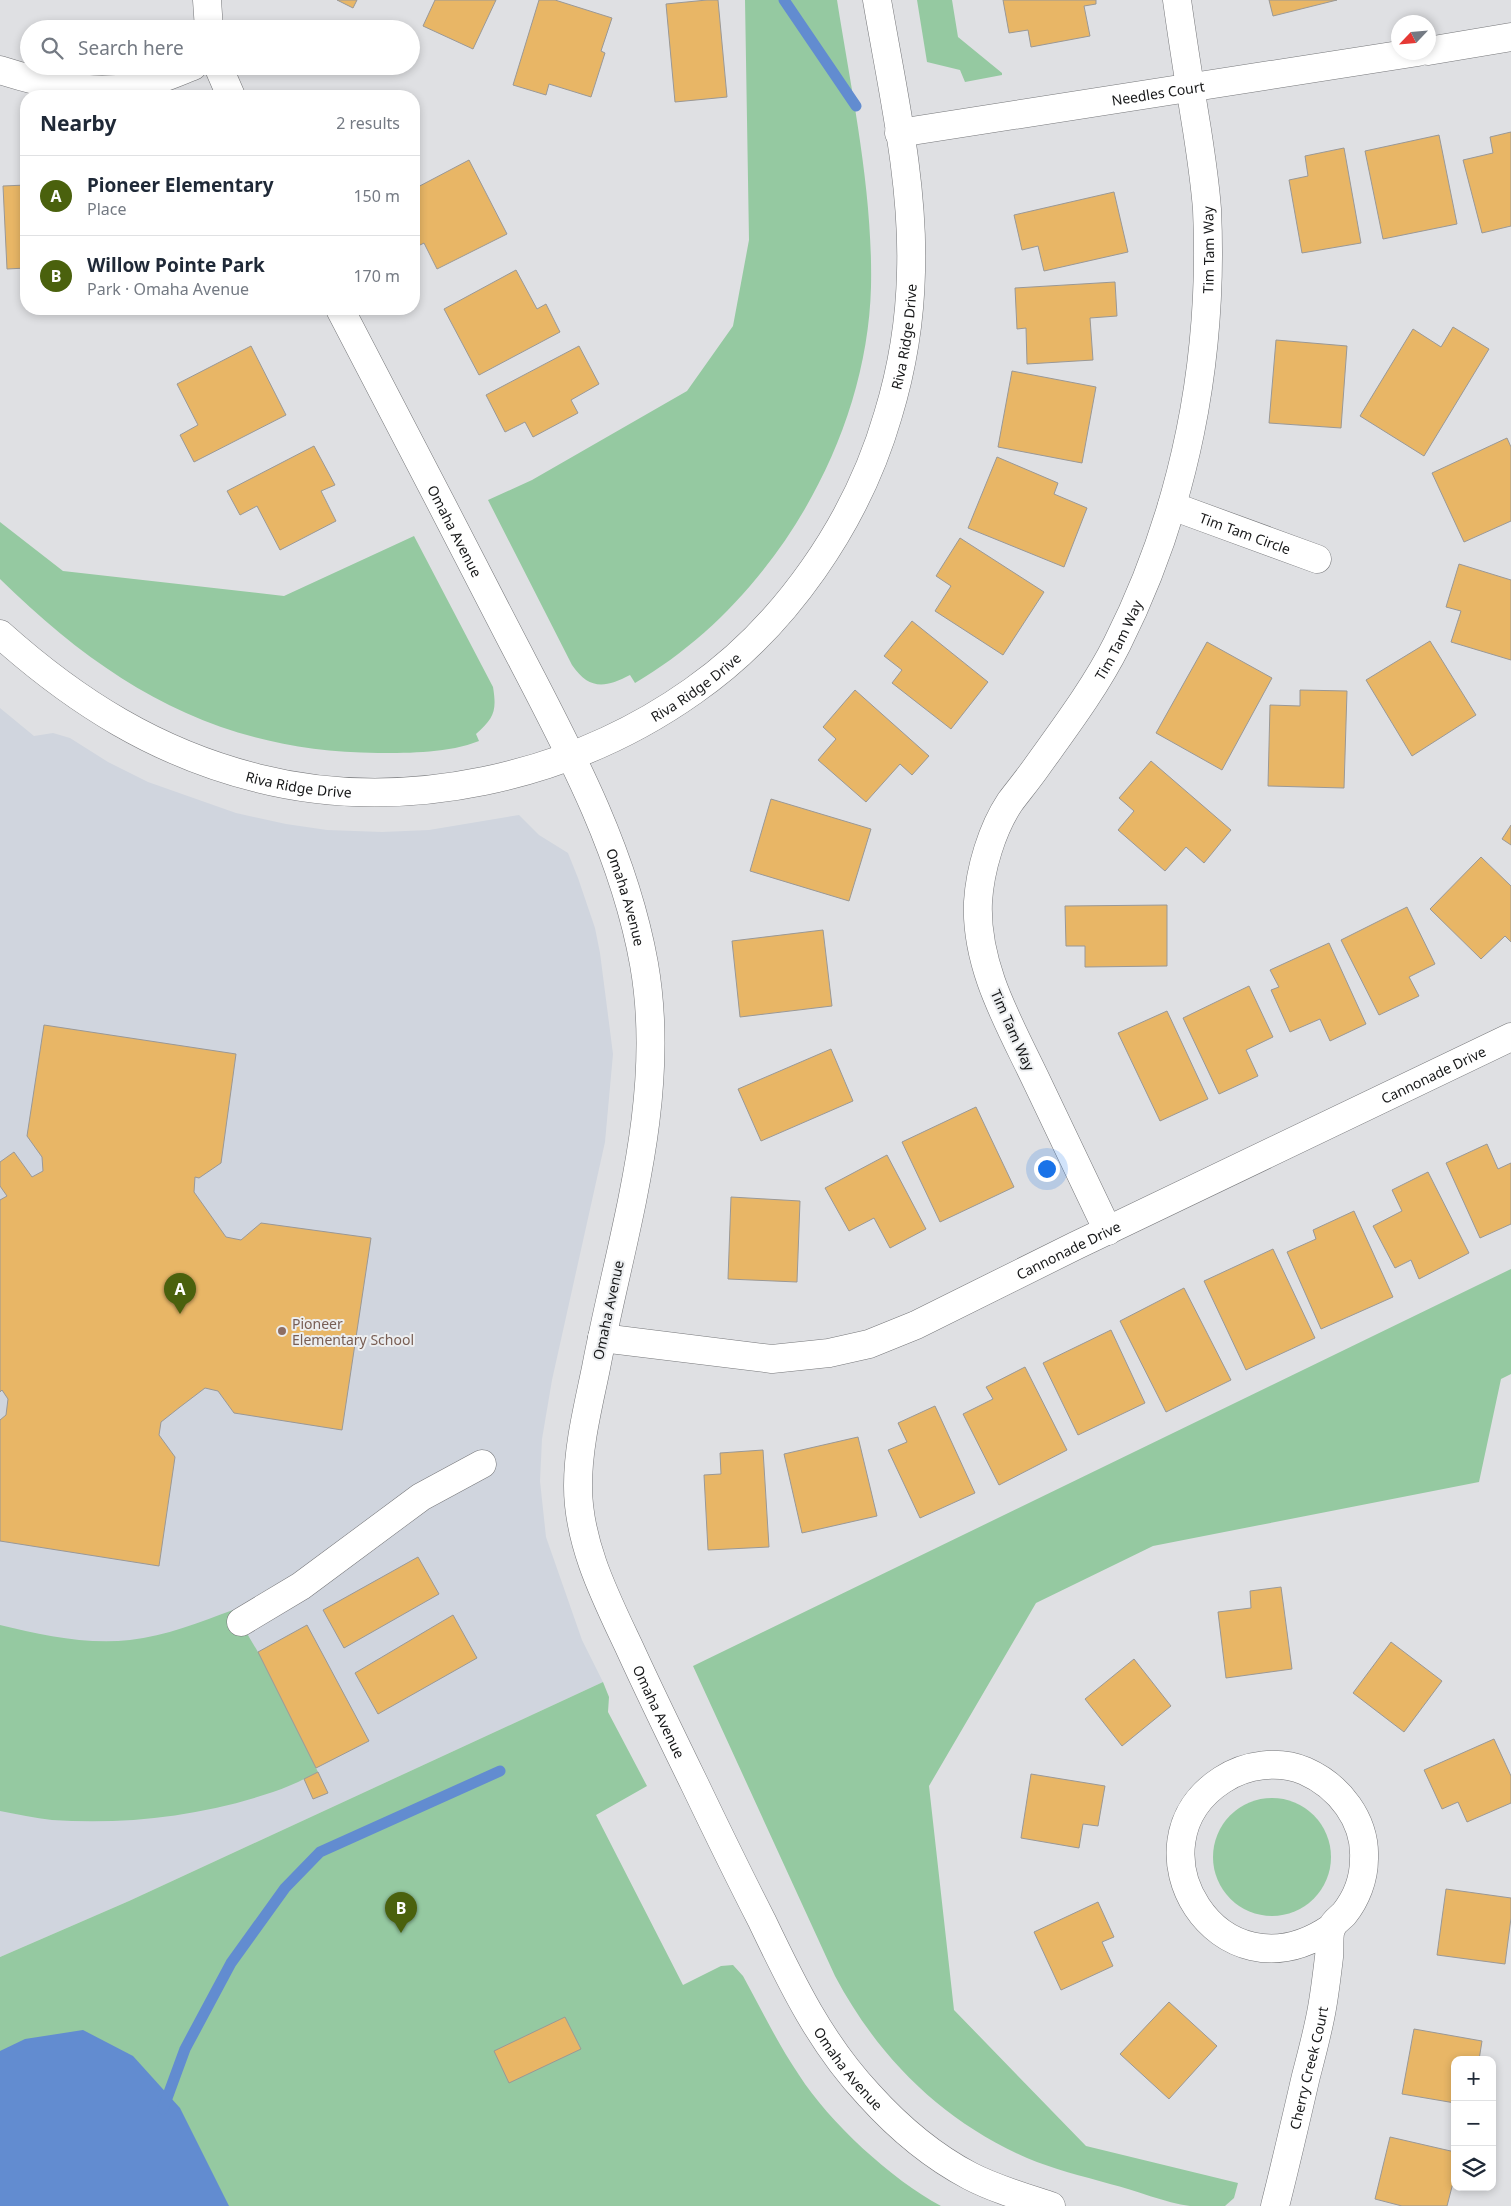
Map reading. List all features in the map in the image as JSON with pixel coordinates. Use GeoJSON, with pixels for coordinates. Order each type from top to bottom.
{"type":"FeatureCollection","features":[{"type":"Feature","properties":{"kind":"street"},"geometry":{"type":"LineString","coordinates":[[207,0],[208,20]]}},
{"type":"Feature","properties":{"kind":"street","name":"Riva Ridge Drive"},"geometry":{"type":"LineString","coordinates":[[0,634],[58,683],[106,716],[129,728],[194,758],[266,780],[327,789],[383,791],[452,788],[516,774],[570,756],[638,725],[694,690],[722,668],[772,620],[796,592],[842,524],[877,450],[897,384],[904,345],[912,272],[910,232],[899,133],[877,0]]}},
{"type":"Feature","properties":{"kind":"street","name":"Tim Tam Way"},"geometry":{"type":"LineString","coordinates":[[1108,1231],[998,1000],[983,958],[978,901],[984,869],[999,822],[1009,804],[1090,690],[1116,645],[1138,599],[1172,506],[1192,429],[1202,354],[1207,286],[1207,206],[1177,0]]}},
{"type":"Feature","properties":{"kind":"street"},"geometry":{"type":"LineString","coordinates":[[1436,50],[1511,37]]}},
{"type":"Feature","properties":{"kind":"street","name":"Needles Court"},"geometry":{"type":"LineString","coordinates":[[899,133],[1391,56]]}},
{"type":"Feature","properties":{"kind":"street"},"geometry":{"type":"LineString","coordinates":[[0,70],[52,84],[111,89],[142,85],[169,75]]}},
{"type":"Feature","properties":{"kind":"street"},"geometry":{"type":"LineString","coordinates":[[222,75],[228,90]]}},
{"type":"Feature","properties":{"kind":"street","name":"Omaha Avenue"},"geometry":{"type":"LineString","coordinates":[[343,315],[570,756],[612,852],[628,897],[644,963],[650,1039],[645,1126],[638,1172],[602,1338],[579,1468],[578,1492],[581,1517],[591,1559],[602,1589],[798,1996],[828,2045],[861,2087],[889,2116],[923,2145],[970,2176],[1003,2190],[1050,2206]]}},
{"type":"Feature","properties":{"kind":"street","name":"Tim Tam Circle"},"geometry":{"type":"LineString","coordinates":[[1172,506],[1317,559]]}},
{"type":"Feature","properties":{"kind":"street","name":"Cannonade Drive"},"geometry":{"type":"LineString","coordinates":[[602,1338],[772,1359],[829,1353],[869,1344],[916,1325],[1511,1037]]}},
{"type":"Feature","properties":{"kind":"street"},"geometry":{"type":"LineString","coordinates":[[241,1622],[301,1586],[421,1497],[482,1464]]}},
{"type":"Feature","properties":{"kind":"street"},"geometry":{"type":"LineString","coordinates":[[1279,1765],[1298,1768],[1317,1776],[1333,1788],[1346,1802],[1356,1819],[1362,1838],[1364,1858],[1362,1878],[1356,1896],[1345,1913],[1331,1928],[1301,1944],[1284,1948],[1267,1948],[1250,1946],[1233,1939],[1205,1919],[1187,1889],[1182,1872],[1183,1838],[1188,1821],[1207,1792],[1222,1779],[1240,1771],[1259,1766],[1279,1765]]}},
{"type":"Feature","properties":{"kind":"street","name":"Cherry Creek Court"},"geometry":{"type":"LineString","coordinates":[[1275,2206],[1322,2010],[1331,1928]]}},
{"type":"Feature","properties":{"kind":"shaded area","name":"Pioneer Elementary School"},"geometry":{"type":"Polygon","coordinates":[[[0,708],[34,736],[53,733],[70,738],[108,762],[148,782],[236,813],[286,824],[327,830],[382,832],[429,830],[519,815],[539,835],[568,853],[578,878],[595,928],[600,953],[613,1054],[605,1142],[552,1380],[542,1439],[540,1481],[546,1537],[582,1640],[603,1682],[129,1901],[0,1957],[0,708]]]}},
{"type":"Feature","properties":{"kind":"green space"},"geometry":{"type":"Polygon","coordinates":[[[745,0],[837,0],[860,143],[869,215],[871,287],[865,346],[851,404],[830,460],[802,514],[768,565],[728,610],[683,650],[635,683],[630,675],[605,684],[591,683],[578,673],[572,665],[488,500],[532,480],[687,391],[733,326],[749,240],[745,0]]]}},
{"type":"Feature","properties":{"kind":"green space"},"geometry":{"type":"Polygon","coordinates":[[[917,0],[952,0],[958,37],[1002,73],[1002,75],[965,82],[960,70],[927,62],[917,0]]]}},
{"type":"Feature","properties":{"kind":"green space"},"geometry":{"type":"Polygon","coordinates":[[[0,522],[63,571],[284,596],[414,536],[493,687],[495,702],[493,714],[476,734],[479,741],[455,748],[417,752],[378,753],[321,750],[268,741],[218,726],[171,706],[127,681],[83,652],[0,579],[0,522]]]}},
{"type":"Feature","properties":{"kind":"green space"},"geometry":{"type":"Polygon","coordinates":[[[1511,1269],[1511,1374],[1501,1379],[1479,1482],[1153,1546],[1036,1603],[929,1786],[954,2010],[1086,2146],[1238,2183],[1234,2198],[1225,2206],[1190,2206],[1037,2162],[996,2143],[940,2106],[915,2083],[892,2059],[852,2006],[835,1976],[693,1666],[1511,1269]]]}},
{"type":"Feature","properties":{"kind":"green space"},"geometry":{"type":"Polygon","coordinates":[[[233,1610],[258,1652],[318,1772],[285,1788],[246,1800],[192,1813],[164,1817],[108,1821],[52,1820],[0,1811],[0,1625],[81,1640],[130,1640],[170,1632],[233,1610]]]}},
{"type":"Feature","properties":{"kind":"green space"},"geometry":{"type":"Polygon","coordinates":[[[603,1682],[609,1697],[608,1712],[647,1786],[596,1815],[683,1985],[721,1966],[733,1965],[743,1976],[791,2063],[827,2112],[882,2166],[922,2195],[941,2206],[0,2206],[0,1957],[129,1901],[603,1682]]]}},
{"type":"Feature","properties":{"kind":"green space"},"geometry":{"type":"Polygon","coordinates":[[[1272,1798],[1295,1802],[1314,1815],[1327,1834],[1331,1857],[1327,1880],[1314,1899],[1295,1912],[1272,1916],[1249,1912],[1230,1899],[1217,1880],[1213,1857],[1217,1834],[1230,1815],[1249,1802],[1272,1798]]]}},
{"type":"Feature","properties":{"kind":"water"},"geometry":{"type":"Polygon","coordinates":[[[83,2030],[133,2056],[180,2108],[229,2206],[0,2206],[0,2051],[25,2039],[83,2030]]]}},
{"type":"Feature","properties":{"kind":"building"},"geometry":{"type":"Polygon","coordinates":[[[337,0],[357,0],[353,8],[337,0]]]}},
{"type":"Feature","properties":{"kind":"building"},"geometry":{"type":"Polygon","coordinates":[[[435,0],[496,0],[473,49],[423,26],[435,0]]]}},
{"type":"Feature","properties":{"kind":"building"},"geometry":{"type":"Polygon","coordinates":[[[539,0],[555,0],[612,18],[601,51],[605,53],[591,97],[549,84],[546,95],[513,85],[539,0]]]}},
{"type":"Feature","properties":{"kind":"building"},"geometry":{"type":"Polygon","coordinates":[[[718,0],[727,97],[675,102],[666,4],[718,0]]]}},
{"type":"Feature","properties":{"kind":"building"},"geometry":{"type":"Polygon","coordinates":[[[1003,0],[1096,0],[1096,4],[1084,6],[1090,36],[1031,47],[1028,30],[1009,33],[1003,0]]]}},
{"type":"Feature","properties":{"kind":"building"},"geometry":{"type":"Polygon","coordinates":[[[1269,0],[1337,0],[1273,16],[1269,0]]]}},
{"type":"Feature","properties":{"kind":"building"},"geometry":{"type":"Polygon","coordinates":[[[1511,132],[1511,226],[1482,233],[1463,160],[1493,153],[1490,137],[1511,132]]]}},
{"type":"Feature","properties":{"kind":"building"},"geometry":{"type":"Polygon","coordinates":[[[1439,135],[1457,224],[1383,239],[1365,151],[1439,135]]]}},
{"type":"Feature","properties":{"kind":"building"},"geometry":{"type":"Polygon","coordinates":[[[1344,148],[1361,243],[1302,253],[1289,180],[1308,176],[1305,156],[1344,148]]]}},
{"type":"Feature","properties":{"kind":"building"},"geometry":{"type":"Polygon","coordinates":[[[469,160],[507,234],[437,269],[424,243],[420,245],[420,186],[469,160]]]}},
{"type":"Feature","properties":{"kind":"building"},"geometry":{"type":"Polygon","coordinates":[[[20,185],[20,268],[7,269],[3,186],[20,185]]]}},
{"type":"Feature","properties":{"kind":"building"},"geometry":{"type":"Polygon","coordinates":[[[1114,192],[1128,252],[1044,271],[1038,246],[1022,250],[1014,215],[1114,192]]]}},
{"type":"Feature","properties":{"kind":"building"},"geometry":{"type":"Polygon","coordinates":[[[516,270],[537,309],[546,304],[560,332],[479,375],[444,309],[516,270]]]}},
{"type":"Feature","properties":{"kind":"building"},"geometry":{"type":"Polygon","coordinates":[[[1115,282],[1117,316],[1090,318],[1093,360],[1027,364],[1026,328],[1017,329],[1015,288],[1115,282]]]}},
{"type":"Feature","properties":{"kind":"building"},"geometry":{"type":"Polygon","coordinates":[[[1453,327],[1489,349],[1424,456],[1360,416],[1413,329],[1441,347],[1453,327]]]}},
{"type":"Feature","properties":{"kind":"building"},"geometry":{"type":"Polygon","coordinates":[[[1276,340],[1347,346],[1341,428],[1269,423],[1276,340]]]}},
{"type":"Feature","properties":{"kind":"building"},"geometry":{"type":"Polygon","coordinates":[[[251,346],[286,415],[194,462],[180,435],[198,425],[177,384],[251,346]]]}},
{"type":"Feature","properties":{"kind":"building"},"geometry":{"type":"Polygon","coordinates":[[[579,346],[599,384],[571,400],[578,413],[533,437],[525,422],[505,432],[486,395],[579,346]]]}},
{"type":"Feature","properties":{"kind":"building"},"geometry":{"type":"Polygon","coordinates":[[[1012,371],[1096,387],[1082,463],[998,447],[1012,371]]]}},
{"type":"Feature","properties":{"kind":"building"},"geometry":{"type":"Polygon","coordinates":[[[1507,438],[1511,447],[1511,521],[1464,542],[1432,473],[1507,438]]]}},
{"type":"Feature","properties":{"kind":"building"},"geometry":{"type":"Polygon","coordinates":[[[314,446],[335,485],[321,491],[336,521],[280,550],[257,506],[240,515],[227,491],[314,446]]]}},
{"type":"Feature","properties":{"kind":"building"},"geometry":{"type":"Polygon","coordinates":[[[997,457],[1058,483],[1054,494],[1087,508],[1064,567],[968,528],[997,457]]]}},
{"type":"Feature","properties":{"kind":"building"},"geometry":{"type":"Polygon","coordinates":[[[960,538],[1044,592],[1003,655],[935,611],[951,586],[936,576],[960,538]]]}},
{"type":"Feature","properties":{"kind":"building"},"geometry":{"type":"Polygon","coordinates":[[[1459,564],[1511,580],[1511,660],[1451,642],[1461,611],[1446,607],[1459,564]]]}},
{"type":"Feature","properties":{"kind":"building"},"geometry":{"type":"Polygon","coordinates":[[[912,621],[988,682],[951,729],[892,683],[902,670],[884,656],[912,621]]]}},
{"type":"Feature","properties":{"kind":"building"},"geometry":{"type":"Polygon","coordinates":[[[1430,641],[1476,715],[1412,756],[1366,680],[1430,641]]]}},
{"type":"Feature","properties":{"kind":"building"},"geometry":{"type":"Polygon","coordinates":[[[1207,642],[1272,678],[1222,770],[1156,733],[1207,642]]]}},
{"type":"Feature","properties":{"kind":"building"},"geometry":{"type":"Polygon","coordinates":[[[855,690],[929,756],[912,775],[900,764],[866,802],[818,760],[836,739],[823,727],[855,690]]]}},
{"type":"Feature","properties":{"kind":"building"},"geometry":{"type":"Polygon","coordinates":[[[1300,690],[1347,691],[1344,788],[1268,786],[1270,705],[1300,706],[1300,690]]]}},
{"type":"Feature","properties":{"kind":"building"},"geometry":{"type":"Polygon","coordinates":[[[1151,761],[1231,830],[1204,863],[1186,847],[1165,871],[1118,830],[1134,811],[1119,798],[1151,761]]]}},
{"type":"Feature","properties":{"kind":"building"},"geometry":{"type":"Polygon","coordinates":[[[771,799],[871,829],[849,901],[750,871],[771,799]]]}},
{"type":"Feature","properties":{"kind":"building"},"geometry":{"type":"Polygon","coordinates":[[[1511,825],[1511,845],[1502,839],[1511,825]]]}},
{"type":"Feature","properties":{"kind":"building"},"geometry":{"type":"Polygon","coordinates":[[[1481,857],[1511,886],[1511,942],[1505,936],[1481,959],[1430,909],[1481,857]]]}},
{"type":"Feature","properties":{"kind":"building"},"geometry":{"type":"Polygon","coordinates":[[[1167,905],[1167,966],[1085,967],[1085,946],[1066,946],[1065,906],[1167,905]]]}},
{"type":"Feature","properties":{"kind":"building"},"geometry":{"type":"Polygon","coordinates":[[[1407,907],[1435,964],[1409,977],[1419,996],[1379,1015],[1341,940],[1407,907]]]}},
{"type":"Feature","properties":{"kind":"building"},"geometry":{"type":"Polygon","coordinates":[[[823,930],[832,1006],[740,1017],[732,941],[823,930]]]}},
{"type":"Feature","properties":{"kind":"building"},"geometry":{"type":"Polygon","coordinates":[[[1329,943],[1366,1024],[1330,1041],[1320,1019],[1290,1032],[1271,990],[1279,987],[1270,970],[1329,943]]]}},
{"type":"Feature","properties":{"kind":"building"},"geometry":{"type":"Polygon","coordinates":[[[1249,986],[1273,1037],[1246,1050],[1258,1076],[1219,1094],[1183,1018],[1249,986]]]}},
{"type":"Feature","properties":{"kind":"building"},"geometry":{"type":"Polygon","coordinates":[[[1167,1011],[1208,1099],[1160,1121],[1118,1033],[1167,1011]]]}},
{"type":"Feature","properties":{"kind":"building"},"geometry":{"type":"Polygon","coordinates":[[[44,1025],[236,1054],[221,1163],[199,1178],[195,1177],[194,1192],[226,1237],[241,1240],[261,1223],[371,1238],[342,1430],[234,1413],[218,1391],[205,1388],[161,1422],[159,1435],[175,1457],[159,1566],[0,1541],[0,1420],[6,1415],[8,1399],[2,1390],[0,1392],[0,1200],[7,1196],[0,1186],[0,1162],[14,1152],[32,1177],[43,1171],[42,1157],[27,1136],[44,1025]]]}},
{"type":"Feature","properties":{"kind":"building"},"geometry":{"type":"Polygon","coordinates":[[[831,1049],[853,1101],[761,1141],[738,1089],[831,1049]]]}},
{"type":"Feature","properties":{"kind":"building"},"geometry":{"type":"Polygon","coordinates":[[[976,1107],[1014,1187],[940,1222],[902,1142],[976,1107]]]}},
{"type":"Feature","properties":{"kind":"building"},"geometry":{"type":"Polygon","coordinates":[[[1487,1144],[1498,1169],[1511,1163],[1511,1224],[1480,1238],[1446,1163],[1487,1144]]]}},
{"type":"Feature","properties":{"kind":"building"},"geometry":{"type":"Polygon","coordinates":[[[887,1155],[926,1229],[890,1248],[874,1218],[849,1231],[825,1188],[887,1155]]]}},
{"type":"Feature","properties":{"kind":"building"},"geometry":{"type":"Polygon","coordinates":[[[1428,1172],[1469,1253],[1419,1279],[1411,1260],[1395,1268],[1373,1226],[1402,1211],[1392,1190],[1428,1172]]]}},
{"type":"Feature","properties":{"kind":"building"},"geometry":{"type":"Polygon","coordinates":[[[731,1197],[800,1201],[797,1282],[728,1279],[731,1197]]]}},
{"type":"Feature","properties":{"kind":"building"},"geometry":{"type":"Polygon","coordinates":[[[1354,1211],[1393,1297],[1321,1329],[1287,1252],[1316,1239],[1313,1230],[1354,1211]]]}},
{"type":"Feature","properties":{"kind":"building"},"geometry":{"type":"Polygon","coordinates":[[[1273,1249],[1315,1338],[1246,1370],[1204,1281],[1273,1249]]]}},
{"type":"Feature","properties":{"kind":"building"},"geometry":{"type":"Polygon","coordinates":[[[1184,1288],[1231,1380],[1166,1412],[1120,1321],[1184,1288]]]}},
{"type":"Feature","properties":{"kind":"building"},"geometry":{"type":"Polygon","coordinates":[[[1111,1330],[1145,1403],[1078,1435],[1043,1363],[1111,1330]]]}},
{"type":"Feature","properties":{"kind":"building"},"geometry":{"type":"Polygon","coordinates":[[[1025,1367],[1067,1450],[999,1485],[963,1414],[993,1399],[986,1387],[1025,1367]]]}},
{"type":"Feature","properties":{"kind":"building"},"geometry":{"type":"Polygon","coordinates":[[[935,1406],[975,1493],[920,1518],[888,1450],[907,1442],[898,1423],[935,1406]]]}},
{"type":"Feature","properties":{"kind":"building"},"geometry":{"type":"Polygon","coordinates":[[[858,1437],[877,1516],[802,1533],[784,1454],[858,1437]]]}},
{"type":"Feature","properties":{"kind":"building"},"geometry":{"type":"Polygon","coordinates":[[[763,1450],[769,1547],[708,1550],[704,1475],[721,1474],[720,1453],[763,1450]]]}},
{"type":"Feature","properties":{"kind":"building"},"geometry":{"type":"Polygon","coordinates":[[[418,1557],[439,1594],[344,1648],[323,1610],[418,1557]]]}},
{"type":"Feature","properties":{"kind":"building"},"geometry":{"type":"Polygon","coordinates":[[[1281,1587],[1292,1669],[1226,1678],[1218,1612],[1251,1608],[1250,1591],[1281,1587]]]}},
{"type":"Feature","properties":{"kind":"building"},"geometry":{"type":"Polygon","coordinates":[[[453,1615],[477,1658],[378,1714],[355,1673],[453,1615]]]}},
{"type":"Feature","properties":{"kind":"building"},"geometry":{"type":"Polygon","coordinates":[[[307,1625],[369,1741],[316,1768],[258,1652],[307,1625]]]}},
{"type":"Feature","properties":{"kind":"building"},"geometry":{"type":"Polygon","coordinates":[[[1391,1642],[1442,1681],[1404,1732],[1353,1693],[1391,1642]]]}},
{"type":"Feature","properties":{"kind":"building"},"geometry":{"type":"Polygon","coordinates":[[[1134,1659],[1171,1706],[1122,1746],[1085,1699],[1134,1659]]]}},
{"type":"Feature","properties":{"kind":"building"},"geometry":{"type":"Polygon","coordinates":[[[1494,1739],[1511,1776],[1511,1803],[1467,1822],[1458,1802],[1442,1809],[1424,1770],[1494,1739]]]}},
{"type":"Feature","properties":{"kind":"building"},"geometry":{"type":"Polygon","coordinates":[[[318,1772],[328,1793],[313,1799],[304,1779],[318,1772]]]}},
{"type":"Feature","properties":{"kind":"building"},"geometry":{"type":"Polygon","coordinates":[[[1031,1774],[1105,1786],[1098,1826],[1083,1824],[1079,1848],[1021,1838],[1031,1774]]]}},
{"type":"Feature","properties":{"kind":"building"},"geometry":{"type":"Polygon","coordinates":[[[1446,1889],[1511,1898],[1511,1918],[1505,1964],[1437,1955],[1446,1889]]]}},
{"type":"Feature","properties":{"kind":"building"},"geometry":{"type":"Polygon","coordinates":[[[1098,1902],[1114,1937],[1102,1942],[1113,1966],[1061,1990],[1034,1932],[1098,1902]]]}},
{"type":"Feature","properties":{"kind":"building"},"geometry":{"type":"Polygon","coordinates":[[[1169,2002],[1217,2046],[1169,2099],[1120,2054],[1169,2002]]]}},
{"type":"Feature","properties":{"kind":"building"},"geometry":{"type":"Polygon","coordinates":[[[565,2017],[581,2049],[509,2083],[494,2051],[565,2017]]]}},
{"type":"Feature","properties":{"kind":"building"},"geometry":{"type":"Polygon","coordinates":[[[1414,2029],[1482,2041],[1480,2056],[1451,2056],[1451,2102],[1402,2094],[1414,2029]]]}},
{"type":"Feature","properties":{"kind":"building"},"geometry":{"type":"Polygon","coordinates":[[[1390,2137],[1451,2151],[1451,2190],[1447,2206],[1402,2206],[1375,2199],[1390,2137]]]}},
{"type":"Feature","properties":{"kind":"waterway"},"geometry":{"type":"LineString","coordinates":[[784,0],[856,106]]}},
{"type":"Feature","properties":{"kind":"waterway"},"geometry":{"type":"LineString","coordinates":[[163,2109],[185,2049],[231,1963],[285,1888],[320,1852],[500,1771]]}},
{"type":"Feature","properties":{"kind":"place","name":"Pioneer Elementary"},"geometry":{"type":"Point","coordinates":[180,1314]}},
{"type":"Feature","properties":{"kind":"place","name":"Pioneer Elementary School"},"geometry":{"type":"Point","coordinates":[282,1331]}},
{"type":"Feature","properties":{"kind":"place","name":"Willow Pointe Park"},"geometry":{"type":"Point","coordinates":[401,1933]}}]}
